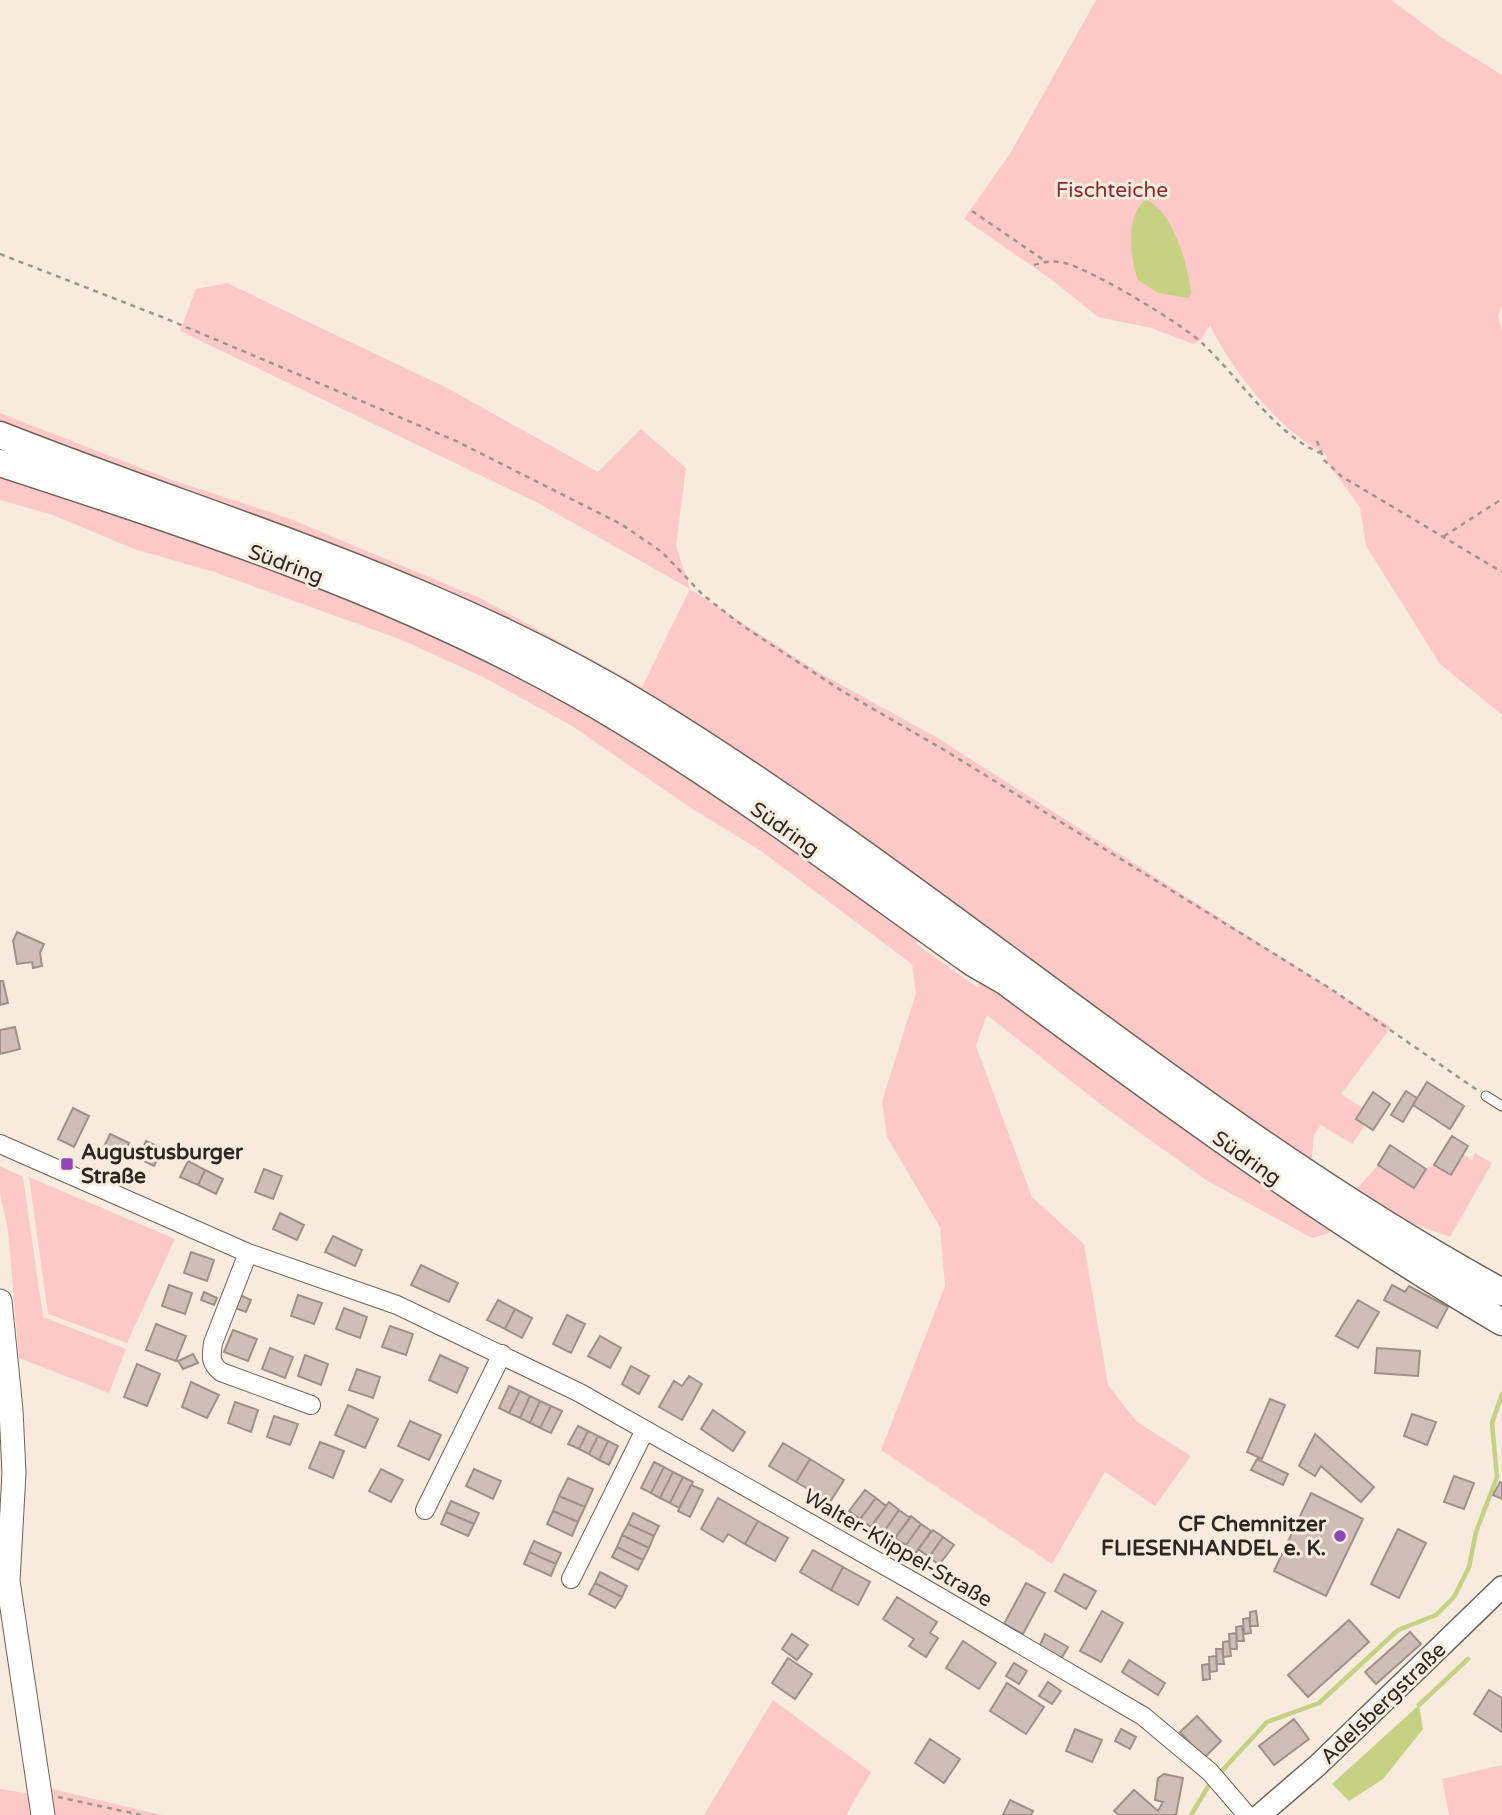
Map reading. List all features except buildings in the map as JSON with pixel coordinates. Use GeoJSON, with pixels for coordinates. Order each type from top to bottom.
{"type":"FeatureCollection","features":[{"type":"Feature","properties":{"kind":"main road","name":"Südring"},"geometry":{"type":"LineString","coordinates":[[0,435],[368,570],[514,636],[596,679],[713,751],[938,924],[973,963],[1006,982],[1262,1169],[1502,1322]]}},
{"type":"Feature","properties":{"kind":"main road","name":"Südring"},"geometry":{"type":"LineString","coordinates":[[0,463],[390,603],[521,665],[650,737],[938,924],[977,937],[1011,958],[1268,1146],[1406,1237],[1502,1292]]}},
{"type":"Feature","properties":{"kind":"main road"},"geometry":{"type":"LineString","coordinates":[[0,1301],[11,1410],[14,1473],[8,1581],[42,1805]]}},
{"type":"Feature","properties":{"kind":"street","name":"Walter-Klippel-Straße"},"geometry":{"type":"LineString","coordinates":[[0,1144],[248,1253],[397,1305],[502,1354],[645,1430],[1143,1716],[1216,1779],[1247,1815]]}},
{"type":"Feature","properties":{"kind":"street"},"geometry":{"type":"LineString","coordinates":[[248,1253],[213,1343],[211,1357],[214,1366],[221,1373],[311,1405]]}},
{"type":"Feature","properties":{"kind":"street"},"geometry":{"type":"LineString","coordinates":[[425,1510],[502,1354]]}},
{"type":"Feature","properties":{"kind":"street"},"geometry":{"type":"LineString","coordinates":[[571,1580],[645,1430]]}},
{"type":"Feature","properties":{"kind":"street","name":"Adelsbergstraße"},"geometry":{"type":"LineString","coordinates":[[1260,1815],[1318,1765],[1502,1587]]}},
{"type":"Feature","properties":{"kind":"lane"},"geometry":{"type":"LineString","coordinates":[[1486,1096],[1502,1106]]}},
{"type":"Feature","properties":{"kind":"path"},"geometry":{"type":"LineString","coordinates":[[972,211],[1045,261],[1067,264],[1103,280],[1192,334],[1241,388],[1301,443],[1320,453],[1341,477],[1502,572]]}},
{"type":"Feature","properties":{"kind":"path"},"geometry":{"type":"LineString","coordinates":[[0,254],[179,324],[444,436],[621,524],[662,552],[703,595],[743,626],[842,691],[979,770],[1331,989],[1486,1096]]}},
{"type":"Feature","properties":{"kind":"path"},"geometry":{"type":"LineString","coordinates":[[1034,265],[1045,261]]}},
{"type":"Feature","properties":{"kind":"path"},"geometry":{"type":"LineString","coordinates":[[1317,441],[1320,453]]}},
{"type":"Feature","properties":{"kind":"path"},"geometry":{"type":"LineString","coordinates":[[1444,536],[1502,499]]}},
{"type":"Feature","properties":{"kind":"path"},"geometry":{"type":"LineString","coordinates":[[42,1805],[141,1815]]}},
{"type":"Feature","properties":{"kind":"green space","name":"Fischteiche"},"geometry":{"type":"Polygon","coordinates":[[[1096,0],[1391,0],[1441,37],[1502,75],[1502,306],[1498,316],[1502,330],[1502,715],[1440,664],[1366,546],[1360,508],[1327,461],[1326,454],[1309,444],[1275,416],[1244,380],[1210,325],[1199,342],[1193,344],[1151,328],[1098,317],[1052,280],[964,219],[1011,152],[1096,0]]]}},
{"type":"Feature","properties":{"kind":"green space"},"geometry":{"type":"Polygon","coordinates":[[[227,283],[447,388],[598,472],[641,429],[686,468],[676,546],[690,589],[538,503],[180,331],[196,289],[227,283]]]}},
{"type":"Feature","properties":{"kind":"green space"},"geometry":{"type":"Polygon","coordinates":[[[0,413],[172,480],[288,518],[482,599],[642,687],[690,589],[818,672],[936,737],[1391,1027],[1341,1094],[1363,1108],[1356,1119],[1365,1125],[1352,1144],[1321,1125],[1314,1135],[1312,1158],[1308,1161],[790,793],[0,425],[0,413]]]}},
{"type":"Feature","properties":{"kind":"green space"},"geometry":{"type":"Polygon","coordinates":[[[0,474],[148,524],[408,621],[575,703],[749,815],[924,940],[915,943],[978,988],[979,979],[1329,1228],[1329,1233],[1312,1238],[1206,1180],[1104,1107],[987,1015],[976,1046],[1032,1197],[1084,1244],[1108,1385],[1137,1422],[1191,1456],[1155,1506],[1105,1472],[1052,1564],[881,1450],[945,1286],[940,1227],[887,1137],[882,1101],[916,993],[912,964],[761,851],[691,808],[572,726],[485,678],[402,640],[214,572],[134,549],[53,515],[0,500],[0,474]]]}},
{"type":"Feature","properties":{"kind":"green space"},"geometry":{"type":"Polygon","coordinates":[[[1475,1153],[1492,1163],[1450,1237],[1411,1223],[1356,1190],[1378,1165],[1414,1188],[1426,1169],[1434,1165],[1451,1175],[1463,1154],[1472,1160],[1475,1153]]]}},
{"type":"Feature","properties":{"kind":"green space"},"geometry":{"type":"Polygon","coordinates":[[[0,1166],[23,1177],[43,1317],[126,1349],[109,1393],[19,1358],[8,1230],[0,1194],[0,1166]]]}},
{"type":"Feature","properties":{"kind":"green space"},"geometry":{"type":"Polygon","coordinates":[[[29,1177],[175,1239],[127,1343],[48,1314],[29,1177]]]}},
{"type":"Feature","properties":{"kind":"green space"},"geometry":{"type":"Polygon","coordinates":[[[773,1700],[871,1772],[846,1815],[704,1815],[773,1700]]]}},
{"type":"Feature","properties":{"kind":"green space"},"geometry":{"type":"Polygon","coordinates":[[[1502,1765],[1502,1815],[1449,1815],[1442,1779],[1502,1765]]]}},
{"type":"Feature","properties":{"kind":"green space"},"geometry":{"type":"Polygon","coordinates":[[[48,1788],[162,1815],[51,1815],[48,1788]]]}},
{"type":"Feature","properties":{"kind":"green space"},"geometry":{"type":"Polygon","coordinates":[[[0,1789],[32,1794],[34,1815],[0,1815],[0,1789]]]}},
{"type":"Feature","properties":{"kind":"shaded area"},"geometry":{"type":"Polygon","coordinates":[[[1146,200],[1164,215],[1178,241],[1190,283],[1191,294],[1188,298],[1158,293],[1138,280],[1131,249],[1132,226],[1139,207],[1146,200]]]}},
{"type":"Feature","properties":{"kind":"shaded area"},"geometry":{"type":"Polygon","coordinates":[[[1419,1705],[1423,1729],[1383,1779],[1349,1801],[1332,1784],[1419,1705]]]}},
{"type":"Feature","properties":{"kind":"waterway"},"geometry":{"type":"LineString","coordinates":[[1217,1776],[1267,1722],[1319,1703],[1398,1630],[1436,1615],[1454,1597],[1469,1567],[1476,1532],[1497,1477],[1492,1423],[1502,1394]]}},
{"type":"Feature","properties":{"kind":"waterway"},"geometry":{"type":"LineString","coordinates":[[1419,1705],[1468,1659]]}},
{"type":"Feature","properties":{"kind":"waterway"},"geometry":{"type":"LineString","coordinates":[[1191,1815],[1211,1782]]}},
{"type":"Feature","properties":{"kind":"place","name":"Augustusburger Straße"},"geometry":{"type":"Point","coordinates":[67,1164]}},
{"type":"Feature","properties":{"kind":"place","name":"CF Chemnitzer FLIESENHANDEL e. K."},"geometry":{"type":"Point","coordinates":[1340,1536]}}]}
